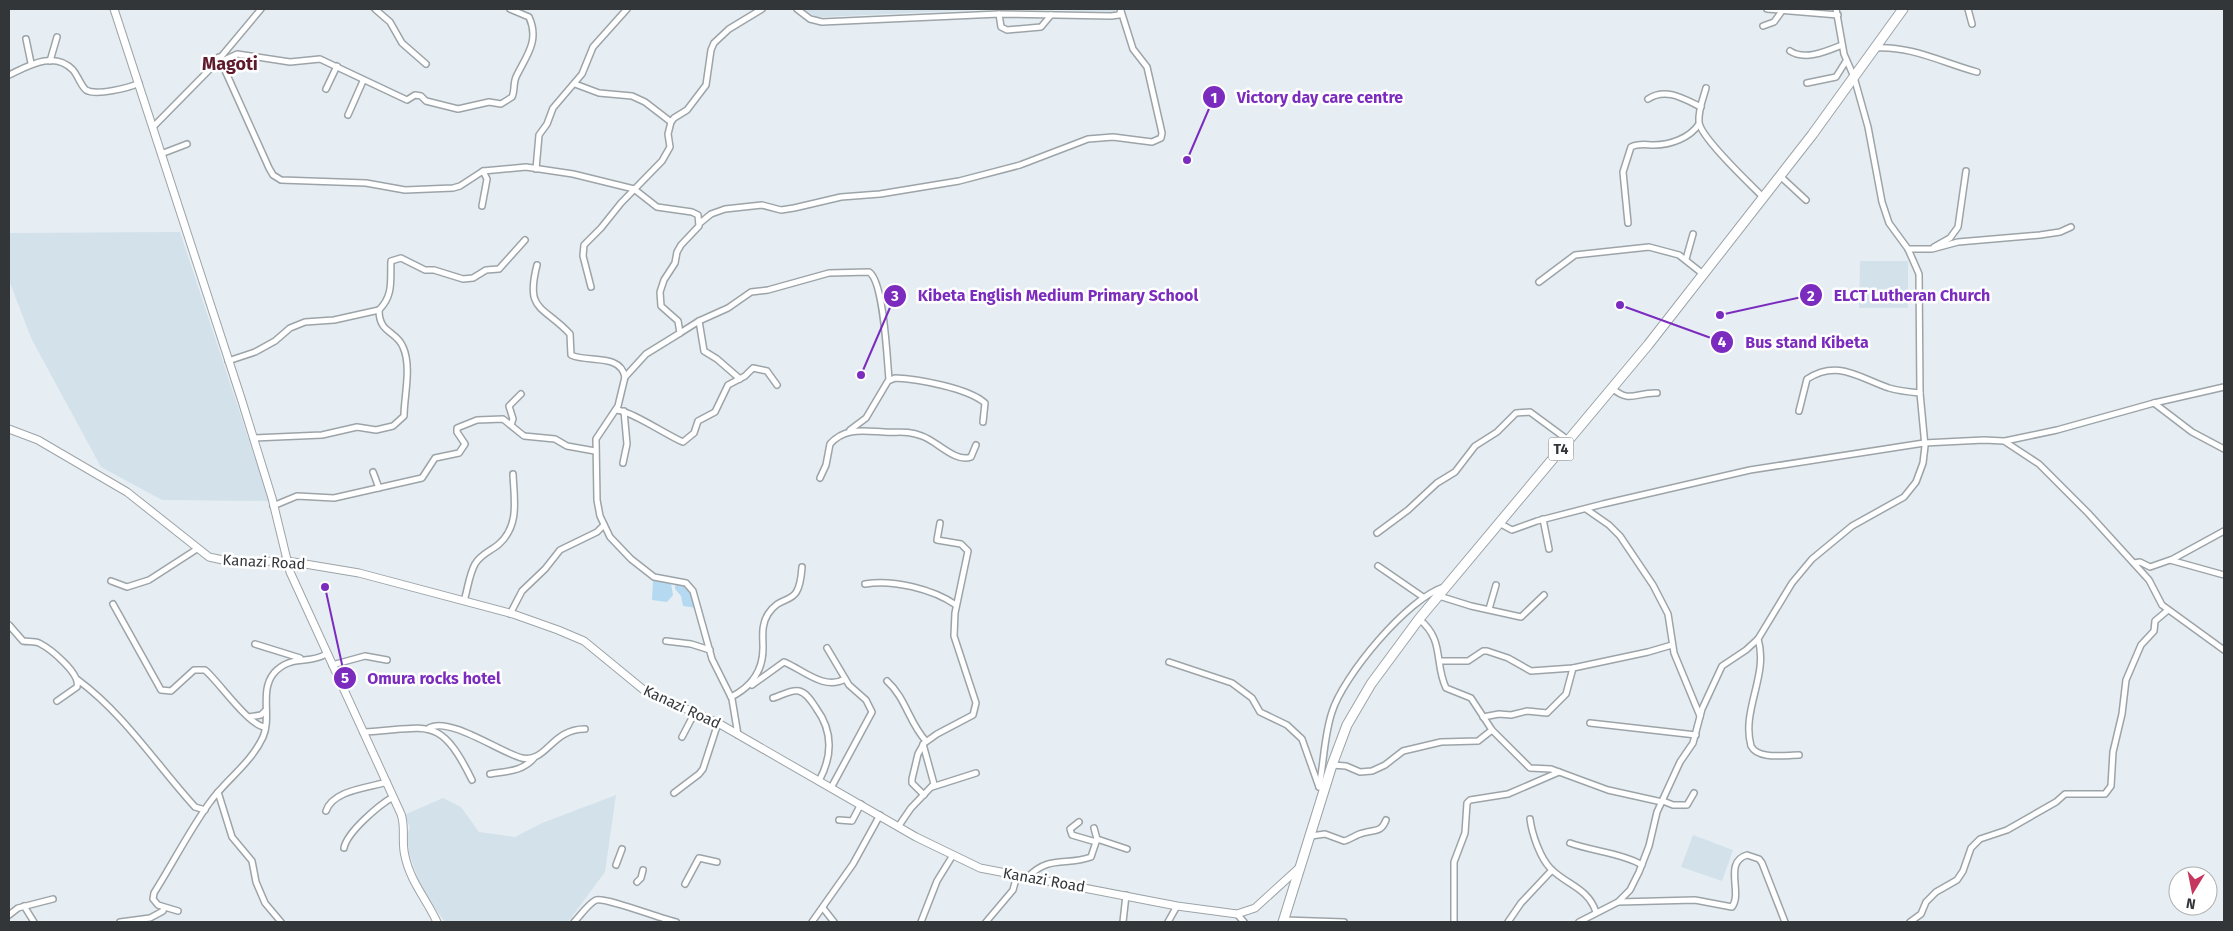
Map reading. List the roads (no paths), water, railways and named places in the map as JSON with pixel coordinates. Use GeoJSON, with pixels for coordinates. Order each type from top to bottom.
{"type":"FeatureCollection","features":[{"type":"Feature","properties":{"kind":"highway","name":"T4"},"geometry":{"type":"LineString","coordinates":[[1284,921],[1311,836],[1321,790],[1358,705],[1419,619],[1612,388],[1780,176],[1903,9]]}},
{"type":"Feature","properties":{"kind":"main road"},"geometry":{"type":"LineString","coordinates":[[114,9],[253,438],[296,587],[387,782],[404,825],[403,847],[408,866],[437,922]]}},
{"type":"Feature","properties":{"kind":"main road","name":"Kanazi Road"},"geometry":{"type":"LineString","coordinates":[[9,429],[38,440],[127,492],[197,549],[210,557],[232,562],[287,561],[359,573],[510,614],[558,630],[584,642],[645,691],[718,723],[898,827],[980,868],[1177,906],[1236,914]]}},
{"type":"Feature","properties":{"kind":"main road"},"geometry":{"type":"LineString","coordinates":[[1236,914],[1255,908],[1302,865]]}},
{"type":"Feature","properties":{"kind":"street"},"geometry":{"type":"LineString","coordinates":[[153,127],[221,59],[261,9]]}},
{"type":"Feature","properties":{"kind":"street"},"geometry":{"type":"LineString","coordinates":[[375,9],[390,22],[402,43],[426,64]]}},
{"type":"Feature","properties":{"kind":"street"},"geometry":{"type":"LineString","coordinates":[[221,59],[240,54],[290,62],[314,58],[336,66],[363,81],[406,100],[415,95],[421,96],[426,100],[454,109],[469,108],[489,102],[504,103],[513,96],[516,79],[528,56],[534,38],[530,17],[510,9]]}},
{"type":"Feature","properties":{"kind":"street"},"geometry":{"type":"LineString","coordinates":[[536,169],[539,134],[547,124],[553,108],[585,69],[593,47],[627,9]]}},
{"type":"Feature","properties":{"kind":"street"},"geometry":{"type":"LineString","coordinates":[[592,287],[583,248],[634,189],[662,161],[670,147],[668,134],[671,122],[687,110],[706,84],[711,50],[714,43],[729,29],[762,9]]}},
{"type":"Feature","properties":{"kind":"street"},"geometry":{"type":"LineString","coordinates":[[797,9],[810,19],[822,22],[1000,14],[1111,16],[1120,14],[1121,10]]}},
{"type":"Feature","properties":{"kind":"street"},"geometry":{"type":"LineString","coordinates":[[1618,902],[1632,886],[1642,865],[1655,817],[1680,762],[1696,735],[1700,717],[1711,687],[1722,666],[1746,650],[1758,638],[1792,583],[1812,559],[1852,526],[1904,497],[1912,489],[1923,463],[1924,443],[1920,393],[1920,280],[1917,268],[1908,250],[1889,223],[1882,202],[1868,128],[1854,76],[1846,61],[1837,12],[1767,9]]}},
{"type":"Feature","properties":{"kind":"street"},"geometry":{"type":"LineString","coordinates":[[1968,9],[1972,24]]}},
{"type":"Feature","properties":{"kind":"street"},"geometry":{"type":"LineString","coordinates":[[680,333],[679,323],[661,306],[659,298],[664,280],[675,263],[679,248],[700,223],[711,214],[725,209],[762,205],[781,210],[841,197],[880,194],[959,181],[1020,165],[1088,139],[1113,137],[1158,141],[1162,133],[1149,70],[1134,49],[1121,10]]}},
{"type":"Feature","properties":{"kind":"street"},"geometry":{"type":"LineString","coordinates":[[1763,26],[1774,22],[1782,11]]}},
{"type":"Feature","properties":{"kind":"street"},"geometry":{"type":"LineString","coordinates":[[1000,14],[1002,27],[1007,30],[1039,28],[1044,25],[1051,15]]}},
{"type":"Feature","properties":{"kind":"street"},"geometry":{"type":"LineString","coordinates":[[50,61],[57,37]]}},
{"type":"Feature","properties":{"kind":"street"},"geometry":{"type":"LineString","coordinates":[[26,39],[30,63]]}},
{"type":"Feature","properties":{"kind":"street"},"geometry":{"type":"LineString","coordinates":[[1790,51],[1797,55],[1805,55],[1842,46]]}},
{"type":"Feature","properties":{"kind":"street"},"geometry":{"type":"LineString","coordinates":[[1874,48],[1886,47],[1906,50],[1977,72]]}},
{"type":"Feature","properties":{"kind":"street"},"geometry":{"type":"LineString","coordinates":[[221,59],[262,153],[273,175],[281,180],[366,183],[398,190],[455,188],[483,171],[512,167],[536,169],[573,174],[634,189],[657,207],[695,213],[700,223]]}},
{"type":"Feature","properties":{"kind":"street"},"geometry":{"type":"LineString","coordinates":[[9,75],[30,63],[50,61],[68,66],[84,87],[91,92],[129,87],[139,83]]}},
{"type":"Feature","properties":{"kind":"street"},"geometry":{"type":"LineString","coordinates":[[1807,83],[1836,77],[1846,61]]}},
{"type":"Feature","properties":{"kind":"street"},"geometry":{"type":"LineString","coordinates":[[326,89],[336,66]]}},
{"type":"Feature","properties":{"kind":"street"},"geometry":{"type":"LineString","coordinates":[[348,115],[363,81]]}},
{"type":"Feature","properties":{"kind":"street"},"geometry":{"type":"LineString","coordinates":[[574,84],[599,92],[632,96],[645,102],[671,122]]}},
{"type":"Feature","properties":{"kind":"street"},"geometry":{"type":"LineString","coordinates":[[1628,223],[1623,172],[1631,147],[1637,144],[1657,145],[1685,138],[1693,133],[1699,124],[1706,88]]}},
{"type":"Feature","properties":{"kind":"street"},"geometry":{"type":"LineString","coordinates":[[1648,99],[1654,95],[1669,94],[1701,107]]}},
{"type":"Feature","properties":{"kind":"street"},"geometry":{"type":"LineString","coordinates":[[1699,124],[1735,170],[1763,197]]}},
{"type":"Feature","properties":{"kind":"street"},"geometry":{"type":"LineString","coordinates":[[161,154],[187,144]]}},
{"type":"Feature","properties":{"kind":"street"},"geometry":{"type":"LineString","coordinates":[[482,206],[487,179],[483,171]]}},
{"type":"Feature","properties":{"kind":"street"},"geometry":{"type":"LineString","coordinates":[[1932,249],[1950,238],[1958,227],[1966,171]]}},
{"type":"Feature","properties":{"kind":"street"},"geometry":{"type":"LineString","coordinates":[[1780,176],[1806,200]]}},
{"type":"Feature","properties":{"kind":"street"},"geometry":{"type":"LineString","coordinates":[[1908,250],[1932,249],[1958,242],[2046,234],[2060,232],[2071,227]]}},
{"type":"Feature","properties":{"kind":"street"},"geometry":{"type":"LineString","coordinates":[[1686,259],[1692,234]]}},
{"type":"Feature","properties":{"kind":"street"},"geometry":{"type":"LineString","coordinates":[[253,438],[322,435],[357,427],[376,430],[393,426],[403,420],[406,372],[405,351],[402,344],[382,326],[379,319],[379,310],[390,293],[392,261],[401,258],[426,270],[434,270],[446,276],[467,280],[486,270],[499,269],[525,240]]}},
{"type":"Feature","properties":{"kind":"street"},"geometry":{"type":"LineString","coordinates":[[1539,282],[1575,255],[1649,247],[1673,253],[1686,259],[1703,274]]}},
{"type":"Feature","properties":{"kind":"street"},"geometry":{"type":"LineString","coordinates":[[537,265],[533,281],[533,298],[544,312],[571,336],[571,355],[618,364],[624,371],[625,377],[616,410],[596,439],[597,505],[604,525],[610,537],[647,573],[690,586],[702,616],[718,673],[731,697],[738,735]]}},
{"type":"Feature","properties":{"kind":"street"},"geometry":{"type":"LineString","coordinates":[[625,377],[646,354],[699,321],[728,308],[751,292],[768,290],[829,272],[869,272],[873,276],[882,306],[889,379],[866,418],[849,431],[828,443],[826,465],[820,478]]}},
{"type":"Feature","properties":{"kind":"street"},"geometry":{"type":"LineString","coordinates":[[228,361],[255,352],[275,341],[290,328],[305,322],[334,320],[379,310]]}},
{"type":"Feature","properties":{"kind":"street"},"geometry":{"type":"LineString","coordinates":[[699,321],[704,351],[717,359],[740,379]]}},
{"type":"Feature","properties":{"kind":"street"},"geometry":{"type":"LineString","coordinates":[[616,410],[624,411],[660,432],[683,442],[694,433],[698,421],[715,412],[728,385],[756,367],[767,371],[777,385]]}},
{"type":"Feature","properties":{"kind":"street"},"geometry":{"type":"LineString","coordinates":[[1799,411],[1807,379],[1835,370],[1845,370],[1892,389],[1920,393]]}},
{"type":"Feature","properties":{"kind":"street"},"geometry":{"type":"LineString","coordinates":[[889,379],[902,378],[976,397],[985,403],[983,422]]}},
{"type":"Feature","properties":{"kind":"street"},"geometry":{"type":"LineString","coordinates":[[1499,523],[1512,530],[1543,519],[1750,470],[1924,443],[1960,440],[2004,442],[2224,387]]}},
{"type":"Feature","properties":{"kind":"street"},"geometry":{"type":"LineString","coordinates":[[1612,388],[1629,398],[1644,392],[1657,392]]}},
{"type":"Feature","properties":{"kind":"street"},"geometry":{"type":"LineString","coordinates":[[511,425],[513,419],[509,406],[521,394]]}},
{"type":"Feature","properties":{"kind":"street"},"geometry":{"type":"LineString","coordinates":[[2154,403],[2192,432],[2224,449]]}},
{"type":"Feature","properties":{"kind":"street"},"geometry":{"type":"LineString","coordinates":[[623,463],[627,444],[624,411]]}},
{"type":"Feature","properties":{"kind":"street"},"geometry":{"type":"LineString","coordinates":[[1377,532],[1408,510],[1437,483],[1455,472],[1475,446],[1497,432],[1516,413],[1530,412],[1568,440]]}},
{"type":"Feature","properties":{"kind":"street"},"geometry":{"type":"LineString","coordinates":[[274,506],[297,496],[334,498],[422,478],[435,458],[459,453],[465,444],[456,432],[458,426],[484,419],[503,419],[524,436],[555,439],[568,446],[595,451]]}},
{"type":"Feature","properties":{"kind":"street"},"geometry":{"type":"LineString","coordinates":[[849,431],[865,429],[885,432],[907,432],[930,439],[953,455],[966,458],[971,457],[976,445]]}},
{"type":"Feature","properties":{"kind":"street"},"geometry":{"type":"LineString","coordinates":[[2004,442],[2038,464],[2134,562],[2149,580],[2154,594],[2168,610],[2224,650]]}},
{"type":"Feature","properties":{"kind":"street"},"geometry":{"type":"LineString","coordinates":[[374,472],[379,488]]}},
{"type":"Feature","properties":{"kind":"street"},"geometry":{"type":"LineString","coordinates":[[464,601],[476,563],[484,554],[499,544],[514,517],[513,474]]}},
{"type":"Feature","properties":{"kind":"street"},"geometry":{"type":"LineString","coordinates":[[1586,509],[1614,529],[1642,567],[1668,614],[1672,645],[1700,717]]}},
{"type":"Feature","properties":{"kind":"street"},"geometry":{"type":"LineString","coordinates":[[1543,519],[1549,549]]}},
{"type":"Feature","properties":{"kind":"street"},"geometry":{"type":"LineString","coordinates":[[924,794],[912,782],[912,779],[918,754],[924,743],[973,716],[976,710],[954,636],[956,605],[968,551],[961,544],[937,540],[940,523]]}},
{"type":"Feature","properties":{"kind":"street"},"geometry":{"type":"LineString","coordinates":[[510,614],[522,591],[545,569],[560,550],[596,532],[604,525]]}},
{"type":"Feature","properties":{"kind":"street"},"geometry":{"type":"LineString","coordinates":[[2134,562],[2140,562],[2150,568],[2170,560],[2224,531]]}},
{"type":"Feature","properties":{"kind":"street"},"geometry":{"type":"LineString","coordinates":[[111,581],[127,587],[149,580],[197,549]]}},
{"type":"Feature","properties":{"kind":"street"},"geometry":{"type":"LineString","coordinates":[[2170,560],[2224,575]]}},
{"type":"Feature","properties":{"kind":"street"},"geometry":{"type":"LineString","coordinates":[[1378,566],[1423,597]]}},
{"type":"Feature","properties":{"kind":"street"},"geometry":{"type":"LineString","coordinates":[[750,685],[762,658],[762,632],[769,613],[795,595],[800,582],[802,567]]}},
{"type":"Feature","properties":{"kind":"street"},"geometry":{"type":"LineString","coordinates":[[865,584],[887,582],[924,590],[956,605]]}},
{"type":"Feature","properties":{"kind":"street"},"geometry":{"type":"LineString","coordinates":[[1490,609],[1496,585]]}},
{"type":"Feature","properties":{"kind":"street"},"geometry":{"type":"LineString","coordinates":[[1321,790],[1328,727],[1338,697],[1374,646],[1423,597],[1447,586]]}},
{"type":"Feature","properties":{"kind":"street"},"geometry":{"type":"LineString","coordinates":[[1439,596],[1465,605],[1521,617],[1529,612],[1544,595]]}},
{"type":"Feature","properties":{"kind":"street"},"geometry":{"type":"LineString","coordinates":[[113,604],[161,690],[168,692],[194,670],[205,670],[249,717],[260,726],[265,727]]}},
{"type":"Feature","properties":{"kind":"street"},"geometry":{"type":"LineString","coordinates":[[1910,922],[1920,914],[1926,902],[1936,892],[1957,880],[1964,870],[1971,848],[1980,839],[2007,830],[2056,802],[2065,794],[2105,794],[2111,786],[2113,752],[2122,714],[2126,680],[2140,645],[2154,631],[2155,621],[2168,610]]}},
{"type":"Feature","properties":{"kind":"street"},"geometry":{"type":"LineString","coordinates":[[1419,619],[1431,632],[1441,661],[1443,681],[1446,688],[1471,698],[1492,730],[1530,768],[1560,772],[1608,790],[1673,805],[1687,805],[1694,793]]}},
{"type":"Feature","properties":{"kind":"street"},"geometry":{"type":"LineString","coordinates":[[9,625],[23,642],[39,643],[69,667],[78,680],[98,695],[125,724],[195,806],[205,810]]}},
{"type":"Feature","properties":{"kind":"street"},"geometry":{"type":"LineString","coordinates":[[1758,638],[1762,660],[1752,712],[1751,746],[1758,753],[1768,755],[1799,755]]}},
{"type":"Feature","properties":{"kind":"street"},"geometry":{"type":"LineString","coordinates":[[666,641],[691,644],[710,650]]}},
{"type":"Feature","properties":{"kind":"street"},"geometry":{"type":"LineString","coordinates":[[255,644],[301,659]]}},
{"type":"Feature","properties":{"kind":"street"},"geometry":{"type":"LineString","coordinates":[[1441,661],[1468,660],[1483,651],[1487,651],[1508,658],[1531,671],[1573,668],[1672,645]]}},
{"type":"Feature","properties":{"kind":"street"},"geometry":{"type":"LineString","coordinates":[[827,648],[845,679],[866,700],[872,712],[831,788]]}},
{"type":"Feature","properties":{"kind":"street"},"geometry":{"type":"LineString","coordinates":[[178,911],[164,908],[155,902],[154,893],[205,810],[218,792],[249,760],[264,735],[268,688],[272,676],[288,662],[326,654]]}},
{"type":"Feature","properties":{"kind":"street"},"geometry":{"type":"LineString","coordinates":[[332,665],[365,656],[387,660]]}},
{"type":"Feature","properties":{"kind":"street"},"geometry":{"type":"LineString","coordinates":[[731,697],[784,662],[827,682],[837,683],[845,679]]}},
{"type":"Feature","properties":{"kind":"street"},"geometry":{"type":"LineString","coordinates":[[1169,662],[1232,682],[1252,698],[1260,712],[1286,725],[1302,739],[1321,790]]}},
{"type":"Feature","properties":{"kind":"street"},"geometry":{"type":"LineString","coordinates":[[1483,717],[1499,714],[1511,716],[1527,711],[1547,713],[1566,694],[1573,668]]}},
{"type":"Feature","properties":{"kind":"street"},"geometry":{"type":"LineString","coordinates":[[57,701],[76,689],[78,680]]}},
{"type":"Feature","properties":{"kind":"street"},"geometry":{"type":"LineString","coordinates":[[887,681],[900,695],[924,743],[934,778],[931,788]]}},
{"type":"Feature","properties":{"kind":"street"},"geometry":{"type":"LineString","coordinates":[[773,698],[794,691],[801,692],[812,702],[828,727],[830,748],[828,763],[819,781]]}},
{"type":"Feature","properties":{"kind":"street"},"geometry":{"type":"LineString","coordinates":[[249,717],[261,715],[266,711]]}},
{"type":"Feature","properties":{"kind":"street"},"geometry":{"type":"LineString","coordinates":[[682,737],[694,714]]}},
{"type":"Feature","properties":{"kind":"street"},"geometry":{"type":"LineString","coordinates":[[674,793],[703,769],[718,723]]}},
{"type":"Feature","properties":{"kind":"street"},"geometry":{"type":"LineString","coordinates":[[1590,723],[1696,735]]}},
{"type":"Feature","properties":{"kind":"street"},"geometry":{"type":"LineString","coordinates":[[364,732],[438,726],[460,730],[519,757],[534,758]]}},
{"type":"Feature","properties":{"kind":"street"},"geometry":{"type":"LineString","coordinates":[[429,728],[444,737],[462,761],[472,780]]}},
{"type":"Feature","properties":{"kind":"street"},"geometry":{"type":"LineString","coordinates":[[490,774],[516,770],[529,764],[563,733],[584,728]]}},
{"type":"Feature","properties":{"kind":"street"},"geometry":{"type":"LineString","coordinates":[[1332,765],[1346,766],[1360,772],[1372,771],[1385,766],[1403,752],[1440,742],[1478,741],[1492,730]]}},
{"type":"Feature","properties":{"kind":"street"},"geometry":{"type":"LineString","coordinates":[[1454,922],[1454,862],[1465,833],[1467,803],[1470,800],[1508,794],[1560,772]]}},
{"type":"Feature","properties":{"kind":"street"},"geometry":{"type":"LineString","coordinates":[[898,827],[902,818],[931,788],[976,773]]}},
{"type":"Feature","properties":{"kind":"street"},"geometry":{"type":"LineString","coordinates":[[326,811],[328,804],[339,795],[387,782]]}},
{"type":"Feature","properties":{"kind":"street"},"geometry":{"type":"LineString","coordinates":[[218,792],[232,837],[252,861],[256,882],[262,897],[281,922]]}},
{"type":"Feature","properties":{"kind":"street"},"geometry":{"type":"LineString","coordinates":[[344,848],[348,838],[375,809],[393,797]]}},
{"type":"Feature","properties":{"kind":"street"},"geometry":{"type":"LineString","coordinates":[[839,820],[852,821],[861,804]]}},
{"type":"Feature","properties":{"kind":"street"},"geometry":{"type":"LineString","coordinates":[[812,922],[853,864],[880,815]]}},
{"type":"Feature","properties":{"kind":"street"},"geometry":{"type":"LineString","coordinates":[[1530,819],[1533,839],[1552,870],[1583,891],[1596,912]]}},
{"type":"Feature","properties":{"kind":"street"},"geometry":{"type":"LineString","coordinates":[[1311,836],[1325,834],[1349,840],[1363,833],[1377,832],[1386,820]]}},
{"type":"Feature","properties":{"kind":"street"},"geometry":{"type":"LineString","coordinates":[[1080,822],[1070,829],[1072,835],[1127,849]]}},
{"type":"Feature","properties":{"kind":"street"},"geometry":{"type":"LineString","coordinates":[[1028,877],[1037,869],[1053,861],[1091,857],[1096,840],[1094,828]]}},
{"type":"Feature","properties":{"kind":"street"},"geometry":{"type":"LineString","coordinates":[[1570,843],[1600,853],[1628,858],[1642,865]]}},
{"type":"Feature","properties":{"kind":"street"},"geometry":{"type":"LineString","coordinates":[[616,865],[622,849]]}},
{"type":"Feature","properties":{"kind":"street"},"geometry":{"type":"LineString","coordinates":[[1579,922],[1618,902],[1696,900],[1732,907],[1735,902],[1734,877],[1736,864],[1740,858],[1747,855],[1759,859],[1762,863],[1785,922]]}},
{"type":"Feature","properties":{"kind":"street"},"geometry":{"type":"LineString","coordinates":[[921,922],[937,881],[953,856]]}},
{"type":"Feature","properties":{"kind":"street"},"geometry":{"type":"LineString","coordinates":[[685,884],[699,858],[717,862]]}},
{"type":"Feature","properties":{"kind":"street"},"geometry":{"type":"LineString","coordinates":[[637,882],[641,880],[643,870]]}},
{"type":"Feature","properties":{"kind":"street"},"geometry":{"type":"LineString","coordinates":[[1508,922],[1521,903],[1552,870]]}},
{"type":"Feature","properties":{"kind":"street"},"geometry":{"type":"LineString","coordinates":[[986,922],[1012,890],[1017,875]]}},
{"type":"Feature","properties":{"kind":"street"},"geometry":{"type":"LineString","coordinates":[[1124,922],[1126,895]]}},
{"type":"Feature","properties":{"kind":"street"},"geometry":{"type":"LineString","coordinates":[[9,915],[24,906],[52,899]]}},
{"type":"Feature","properties":{"kind":"street"},"geometry":{"type":"LineString","coordinates":[[574,922],[593,902],[601,900],[676,922]]}},
{"type":"Feature","properties":{"kind":"street"},"geometry":{"type":"LineString","coordinates":[[24,906],[33,917],[34,922]]}},
{"type":"Feature","properties":{"kind":"street"},"geometry":{"type":"LineString","coordinates":[[1168,922],[1177,906]]}},
{"type":"Feature","properties":{"kind":"street"},"geometry":{"type":"LineString","coordinates":[[120,922],[150,918],[164,911],[164,908]]}},
{"type":"Feature","properties":{"kind":"street"},"geometry":{"type":"LineString","coordinates":[[823,908],[834,922]]}},
{"type":"Feature","properties":{"kind":"street"},"geometry":{"type":"LineString","coordinates":[[1236,914],[1244,922]]}},
{"type":"Feature","properties":{"kind":"street"},"geometry":{"type":"LineString","coordinates":[[1284,921],[1344,922]]}},
{"type":"Feature","properties":{"kind":"place","name":"Victory day care centre"},"geometry":{"type":"Point","coordinates":[1187,160]}},
{"type":"Feature","properties":{"kind":"place","name":"Bus stand Kibeta"},"geometry":{"type":"Point","coordinates":[1620,305]}},
{"type":"Feature","properties":{"kind":"place","name":"ELCT Lutheran Church"},"geometry":{"type":"Point","coordinates":[1720,315]}},
{"type":"Feature","properties":{"kind":"place","name":"Kibeta English Medium Primary School"},"geometry":{"type":"Point","coordinates":[861,375]}},
{"type":"Feature","properties":{"kind":"place","name":"Omura rocks hotel"},"geometry":{"type":"Point","coordinates":[325,587]}},
{"type":"Feature","properties":{"kind":"district","name":"Magoti"},"geometry":{"type":"Point","coordinates":[230,64]}}]}
